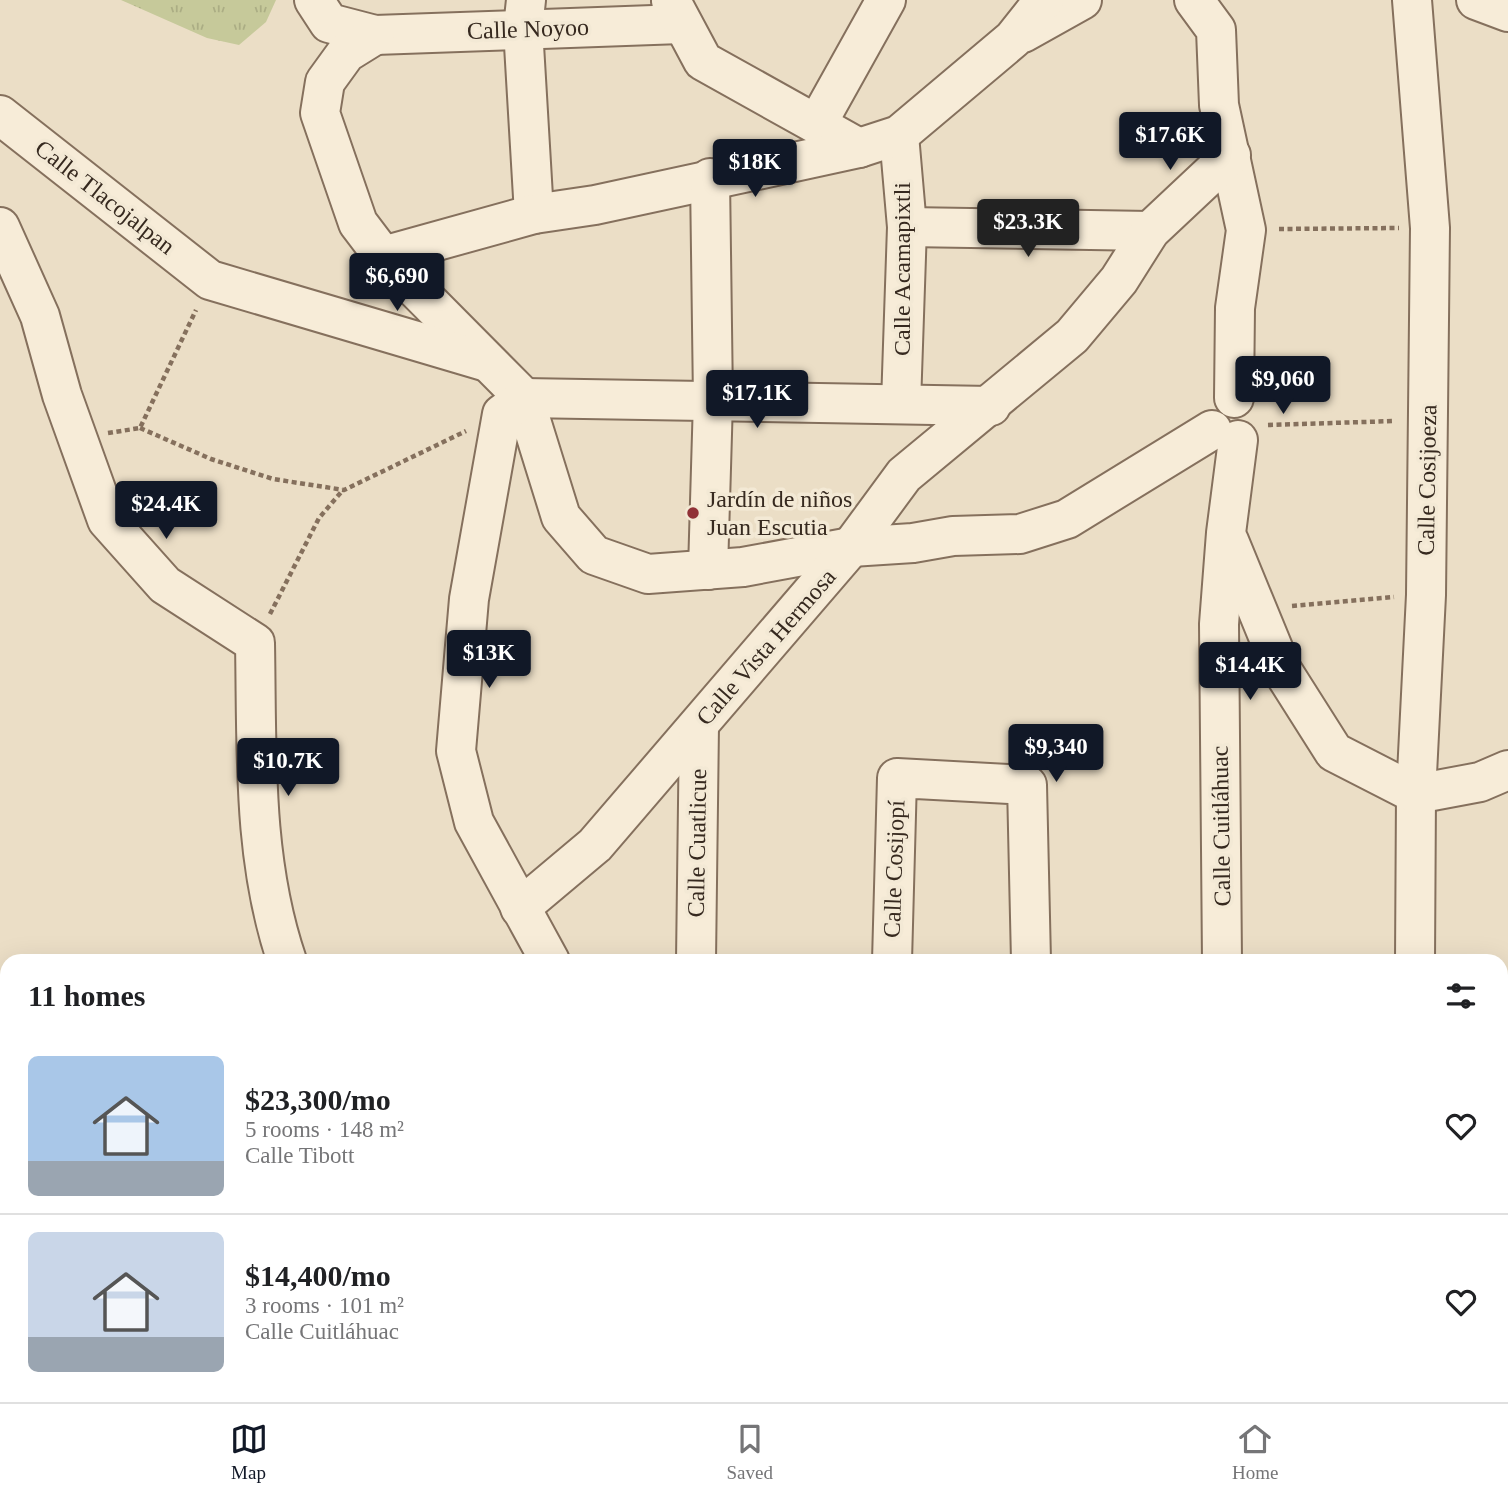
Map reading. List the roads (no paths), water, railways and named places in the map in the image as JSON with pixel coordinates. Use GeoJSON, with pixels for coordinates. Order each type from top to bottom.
{"type":"FeatureCollection","features":[{"type":"Feature","properties":{"kind":"street"},"geometry":{"type":"LineString","coordinates":[[314,0],[329,23],[374,35]]}},
{"type":"Feature","properties":{"kind":"street"},"geometry":{"type":"LineString","coordinates":[[817,122],[886,0]]}},
{"type":"Feature","properties":{"kind":"street"},"geometry":{"type":"LineString","coordinates":[[1013,39],[1044,0]]}},
{"type":"Feature","properties":{"kind":"street"},"geometry":{"type":"LineString","coordinates":[[383,256],[534,214],[595,205],[709,178],[859,148],[899,135],[1013,39],[1082,0]]}},
{"type":"Feature","properties":{"kind":"street","name":"Calle Cuitláhuac"},"geometry":{"type":"LineString","coordinates":[[1194,0],[1216,30],[1219,105],[1246,229],[1235,308],[1234,423],[1219,624],[1222,954]]}},
{"type":"Feature","properties":{"kind":"street","name":"Calle Cosijoeza"},"geometry":{"type":"LineString","coordinates":[[1412,0],[1430,228],[1426,594],[1416,794],[1415,954]]}},
{"type":"Feature","properties":{"kind":"street"},"geometry":{"type":"LineString","coordinates":[[1476,0],[1508,12]]}},
{"type":"Feature","properties":{"kind":"street"},"geometry":{"type":"LineString","coordinates":[[676,12],[703,61],[817,122],[859,148]]}},
{"type":"Feature","properties":{"kind":"street","name":"Calle Noyoo"},"geometry":{"type":"LineString","coordinates":[[374,35],[524,14],[676,12]]}},
{"type":"Feature","properties":{"kind":"street"},"geometry":{"type":"LineString","coordinates":[[524,14],[534,214]]}},
{"type":"Feature","properties":{"kind":"street"},"geometry":{"type":"LineString","coordinates":[[374,35],[346,53],[326,82],[320,113],[359,223],[383,256],[486,361],[513,406],[561,517],[594,555],[648,574],[743,567],[851,547],[913,543],[953,536],[1020,534],[1068,519],[1234,423]]}},
{"type":"Feature","properties":{"kind":"street","name":"Calle Tlacojalpan"},"geometry":{"type":"LineString","coordinates":[[0,116],[210,280],[486,361]]}},
{"type":"Feature","properties":{"kind":"street","name":"Calle Acamapixtli"},"geometry":{"type":"LineString","coordinates":[[899,135],[907,227],[901,404]]}},
{"type":"Feature","properties":{"kind":"street","name":"Calle Vista Hermosa"},"geometry":{"type":"LineString","coordinates":[[530,942],[595,845],[851,547],[904,475],[991,406],[1072,336],[1119,281],[1150,232],[1231,155]]}},
{"type":"Feature","properties":{"kind":"street"},"geometry":{"type":"LineString","coordinates":[[708,570],[713,400],[709,178]]}},
{"type":"Feature","properties":{"kind":"street"},"geometry":{"type":"LineString","coordinates":[[0,227],[13,287],[40,316],[76,438],[107,520],[165,585],[255,643],[259,828],[274,924],[285,954]]}},
{"type":"Feature","properties":{"kind":"street"},"geometry":{"type":"LineString","coordinates":[[907,227],[1150,232]]}},
{"type":"Feature","properties":{"kind":"street"},"geometry":{"type":"LineString","coordinates":[[513,406],[713,400],[991,406]]}},
{"type":"Feature","properties":{"kind":"street"},"geometry":{"type":"LineString","coordinates":[[513,406],[469,599],[456,751],[474,822],[530,942]]}},
{"type":"Feature","properties":{"kind":"street"},"geometry":{"type":"LineString","coordinates":[[1226,533],[1282,670],[1334,752],[1416,794],[1480,782],[1508,770]]}},
{"type":"Feature","properties":{"kind":"street","name":"Calle Cuatlicue"},"geometry":{"type":"LineString","coordinates":[[696,954],[699,725]]}},
{"type":"Feature","properties":{"kind":"street","name":"Calle Cosijopí"},"geometry":{"type":"LineString","coordinates":[[892,954],[897,778],[1027,785],[1031,954]]}},
{"type":"Feature","properties":{"kind":"place","name":"Jardín de niños Juan Escutia"},"geometry":{"type":"Point","coordinates":[693,513]}}]}
